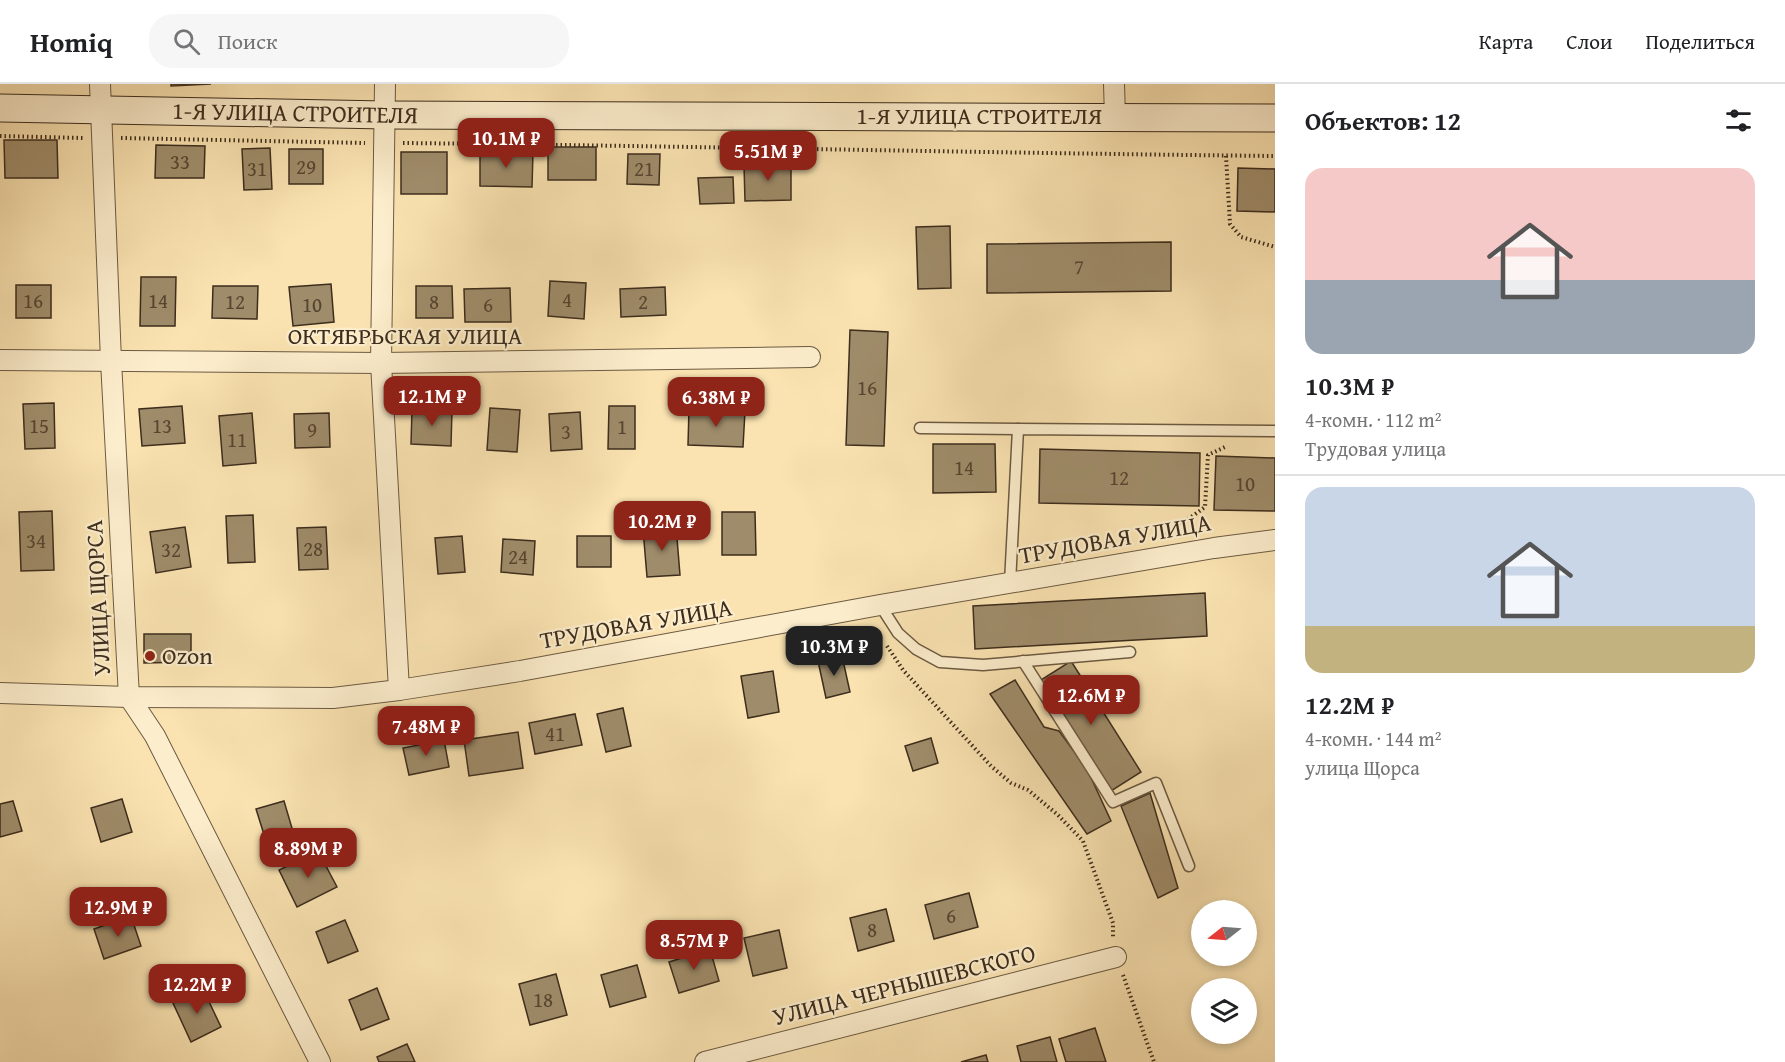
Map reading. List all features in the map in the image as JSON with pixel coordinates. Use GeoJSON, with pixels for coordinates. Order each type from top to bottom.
{"type":"FeatureCollection","features":[{"type":"Feature","properties":{"kind":"street","name":"УЛИЦА ЩОРСА"},"geometry":{"type":"LineString","coordinates":[[100,84],[111,361],[129,697],[155,736],[320,1062]]}},
{"type":"Feature","properties":{"kind":"street"},"geometry":{"type":"LineString","coordinates":[[386,84],[381,363],[399,690]]}},
{"type":"Feature","properties":{"kind":"street"},"geometry":{"type":"LineString","coordinates":[[1114,84],[1115,117]]}},
{"type":"Feature","properties":{"kind":"street","name":"1-Я УЛИЦА СТРОИТЕЛЯ"},"geometry":{"type":"LineString","coordinates":[[0,108],[386,115],[1275,118]]}},
{"type":"Feature","properties":{"kind":"street","name":"ОКТЯБРЬСКАЯ УЛИЦА"},"geometry":{"type":"LineString","coordinates":[[0,360],[381,363],[810,357]]}},
{"type":"Feature","properties":{"kind":"street","name":"ТРУДОВАЯ УЛИЦА"},"geometry":{"type":"LineString","coordinates":[[0,693],[129,697],[333,698],[520,671],[880,605],[1214,548],[1275,540]]}},
{"type":"Feature","properties":{"kind":"street","name":"УЛИЦА ЧЕРНЫШЕВСКОГО"},"geometry":{"type":"LineString","coordinates":[[705,1062],[1116,957]]}},
{"type":"Feature","properties":{"kind":"lane"},"geometry":{"type":"LineString","coordinates":[[920,428],[1275,431]]}},
{"type":"Feature","properties":{"kind":"lane"},"geometry":{"type":"LineString","coordinates":[[1010,583],[1018,429]]}},
{"type":"Feature","properties":{"kind":"lane"},"geometry":{"type":"LineString","coordinates":[[880,605],[898,633],[916,649],[940,662],[983,665],[1130,652]]}},
{"type":"Feature","properties":{"kind":"lane"},"geometry":{"type":"LineString","coordinates":[[1023,661],[1113,802],[1156,783],[1189,866]]}},
{"type":"Feature","properties":{"kind":"path"},"geometry":{"type":"LineString","coordinates":[[0,136],[1275,156]]}},
{"type":"Feature","properties":{"kind":"path"},"geometry":{"type":"LineString","coordinates":[[1226,156],[1230,224],[1241,237],[1275,247]]}},
{"type":"Feature","properties":{"kind":"path"},"geometry":{"type":"LineString","coordinates":[[1160,539],[1205,507],[1208,455],[1257,431]]}},
{"type":"Feature","properties":{"kind":"path"},"geometry":{"type":"LineString","coordinates":[[885,641],[903,670],[991,766],[1011,783],[1028,790],[1058,815],[1083,841],[1113,924],[1113,944],[1116,957],[1154,1062]]}},
{"type":"Feature","properties":{"kind":"building"},"geometry":{"type":"Polygon","coordinates":[[[171,84],[211,84],[171,86],[171,84]]]}},
{"type":"Feature","properties":{"kind":"building"},"geometry":{"type":"Polygon","coordinates":[[[4,140],[57,140],[58,178],[5,178],[4,140]]]}},
{"type":"Feature","properties":{"kind":"building"},"geometry":{"type":"Polygon","coordinates":[[[156,145],[205,146],[204,178],[155,178],[156,145]]]}},
{"type":"Feature","properties":{"kind":"building"},"geometry":{"type":"Polygon","coordinates":[[[548,147],[596,147],[596,180],[548,180],[548,147]]]}},
{"type":"Feature","properties":{"kind":"building"},"geometry":{"type":"Polygon","coordinates":[[[270,148],[272,189],[244,190],[242,149],[270,148]]]}},
{"type":"Feature","properties":{"kind":"building"},"geometry":{"type":"Polygon","coordinates":[[[289,149],[323,149],[323,184],[289,184],[289,149]]]}},
{"type":"Feature","properties":{"kind":"building"},"geometry":{"type":"Polygon","coordinates":[[[480,151],[533,152],[532,187],[480,186],[480,151]]]}},
{"type":"Feature","properties":{"kind":"building"},"geometry":{"type":"Polygon","coordinates":[[[401,152],[447,152],[447,194],[401,194],[401,152]]]}},
{"type":"Feature","properties":{"kind":"building"},"geometry":{"type":"Polygon","coordinates":[[[628,154],[660,154],[659,185],[627,184],[628,154]]]}},
{"type":"Feature","properties":{"kind":"building"},"geometry":{"type":"Polygon","coordinates":[[[791,164],[791,200],[745,201],[744,165],[791,164]]]}},
{"type":"Feature","properties":{"kind":"building"},"geometry":{"type":"Polygon","coordinates":[[[1238,168],[1275,169],[1275,212],[1237,211],[1238,168]]]}},
{"type":"Feature","properties":{"kind":"building"},"geometry":{"type":"Polygon","coordinates":[[[733,177],[734,203],[700,204],[698,178],[733,177]]]}},
{"type":"Feature","properties":{"kind":"building"},"geometry":{"type":"Polygon","coordinates":[[[950,226],[951,288],[918,289],[916,227],[950,226]]]}},
{"type":"Feature","properties":{"kind":"building"},"geometry":{"type":"Polygon","coordinates":[[[1171,242],[1171,291],[987,293],[987,244],[1171,242]]]}},
{"type":"Feature","properties":{"kind":"building"},"geometry":{"type":"Polygon","coordinates":[[[141,277],[176,277],[175,326],[140,326],[141,277]]]}},
{"type":"Feature","properties":{"kind":"building"},"geometry":{"type":"Polygon","coordinates":[[[550,281],[586,283],[584,319],[548,316],[550,281]]]}},
{"type":"Feature","properties":{"kind":"building"},"geometry":{"type":"Polygon","coordinates":[[[331,284],[334,322],[293,326],[289,287],[331,284]]]}},
{"type":"Feature","properties":{"kind":"building"},"geometry":{"type":"Polygon","coordinates":[[[16,285],[51,285],[51,318],[16,318],[16,285]]]}},
{"type":"Feature","properties":{"kind":"building"},"geometry":{"type":"Polygon","coordinates":[[[213,286],[258,286],[257,319],[212,318],[213,286]]]}},
{"type":"Feature","properties":{"kind":"building"},"geometry":{"type":"Polygon","coordinates":[[[416,286],[452,286],[453,318],[416,318],[416,286]]]}},
{"type":"Feature","properties":{"kind":"building"},"geometry":{"type":"Polygon","coordinates":[[[665,287],[666,315],[621,317],[620,289],[665,287]]]}},
{"type":"Feature","properties":{"kind":"building"},"geometry":{"type":"Polygon","coordinates":[[[510,288],[511,322],[465,322],[464,289],[510,288]]]}},
{"type":"Feature","properties":{"kind":"building"},"geometry":{"type":"Polygon","coordinates":[[[850,330],[888,332],[884,446],[846,445],[850,330]]]}},
{"type":"Feature","properties":{"kind":"building"},"geometry":{"type":"Polygon","coordinates":[[[54,403],[55,448],[25,449],[23,404],[54,403]]]}},
{"type":"Feature","properties":{"kind":"building"},"geometry":{"type":"Polygon","coordinates":[[[182,406],[185,443],[142,446],[139,409],[182,406]]]}},
{"type":"Feature","properties":{"kind":"building"},"geometry":{"type":"Polygon","coordinates":[[[609,406],[635,406],[635,449],[608,449],[609,406]]]}},
{"type":"Feature","properties":{"kind":"building"},"geometry":{"type":"Polygon","coordinates":[[[490,408],[520,410],[517,452],[487,450],[490,408]]]}},
{"type":"Feature","properties":{"kind":"building"},"geometry":{"type":"Polygon","coordinates":[[[689,408],[745,411],[743,447],[688,445],[689,408]]]}},
{"type":"Feature","properties":{"kind":"building"},"geometry":{"type":"Polygon","coordinates":[[[412,409],[452,410],[451,446],[411,444],[412,409]]]}},
{"type":"Feature","properties":{"kind":"building"},"geometry":{"type":"Polygon","coordinates":[[[580,412],[582,449],[551,451],[549,414],[580,412]]]}},
{"type":"Feature","properties":{"kind":"building"},"geometry":{"type":"Polygon","coordinates":[[[252,413],[256,463],[223,466],[219,416],[252,413]]]}},
{"type":"Feature","properties":{"kind":"building"},"geometry":{"type":"Polygon","coordinates":[[[329,413],[330,447],[295,448],[294,414],[329,413]]]}},
{"type":"Feature","properties":{"kind":"building"},"geometry":{"type":"Polygon","coordinates":[[[933,444],[995,444],[996,492],[933,493],[933,444]]]}},
{"type":"Feature","properties":{"kind":"building"},"geometry":{"type":"Polygon","coordinates":[[[1040,449],[1200,453],[1199,506],[1039,503],[1040,449]]]}},
{"type":"Feature","properties":{"kind":"building"},"geometry":{"type":"Polygon","coordinates":[[[1216,456],[1275,458],[1275,511],[1214,510],[1216,456]]]}},
{"type":"Feature","properties":{"kind":"building"},"geometry":{"type":"Polygon","coordinates":[[[52,511],[54,570],[21,571],[19,512],[52,511]]]}},
{"type":"Feature","properties":{"kind":"building"},"geometry":{"type":"Polygon","coordinates":[[[722,512],[755,512],[756,555],[722,555],[722,512]]]}},
{"type":"Feature","properties":{"kind":"building"},"geometry":{"type":"Polygon","coordinates":[[[253,515],[255,562],[228,563],[226,516],[253,515]]]}},
{"type":"Feature","properties":{"kind":"building"},"geometry":{"type":"Polygon","coordinates":[[[676,526],[680,575],[647,577],[643,529],[676,526]]]}},
{"type":"Feature","properties":{"kind":"building"},"geometry":{"type":"Polygon","coordinates":[[[185,527],[191,567],[156,573],[150,532],[185,527]]]}},
{"type":"Feature","properties":{"kind":"building"},"geometry":{"type":"Polygon","coordinates":[[[326,527],[328,569],[299,570],[297,528],[326,527]]]}},
{"type":"Feature","properties":{"kind":"building"},"geometry":{"type":"Polygon","coordinates":[[[462,536],[465,572],[438,574],[435,538],[462,536]]]}},
{"type":"Feature","properties":{"kind":"building"},"geometry":{"type":"Polygon","coordinates":[[[577,536],[611,536],[611,567],[577,567],[577,536]]]}},
{"type":"Feature","properties":{"kind":"building"},"geometry":{"type":"Polygon","coordinates":[[[503,539],[535,541],[533,575],[501,572],[503,539]]]}},
{"type":"Feature","properties":{"kind":"building"},"geometry":{"type":"Polygon","coordinates":[[[1205,593],[1207,636],[975,649],[973,606],[1205,593]]]}},
{"type":"Feature","properties":{"kind":"building"},"geometry":{"type":"Polygon","coordinates":[[[144,634],[191,634],[191,662],[144,663],[144,634]]]}},
{"type":"Feature","properties":{"kind":"building"},"geometry":{"type":"Polygon","coordinates":[[[842,656],[850,692],[826,698],[818,661],[842,656]]]}},
{"type":"Feature","properties":{"kind":"building"},"geometry":{"type":"Polygon","coordinates":[[[1071,661],[1141,772],[1111,791],[1041,680],[1071,661]]]}},
{"type":"Feature","properties":{"kind":"building"},"geometry":{"type":"Polygon","coordinates":[[[773,671],[779,712],[748,718],[741,676],[773,671]]]}},
{"type":"Feature","properties":{"kind":"building"},"geometry":{"type":"Polygon","coordinates":[[[1015,680],[1044,727],[1059,731],[1087,769],[1111,821],[1087,834],[990,694],[1015,680]]]}},
{"type":"Feature","properties":{"kind":"building"},"geometry":{"type":"Polygon","coordinates":[[[623,708],[631,746],[606,752],[597,714],[623,708]]]}},
{"type":"Feature","properties":{"kind":"building"},"geometry":{"type":"Polygon","coordinates":[[[575,714],[582,745],[535,754],[529,723],[575,714]]]}},
{"type":"Feature","properties":{"kind":"building"},"geometry":{"type":"Polygon","coordinates":[[[518,732],[523,768],[469,776],[464,740],[518,732]]]}},
{"type":"Feature","properties":{"kind":"building"},"geometry":{"type":"Polygon","coordinates":[[[931,738],[938,763],[913,771],[905,746],[931,738]]]}},
{"type":"Feature","properties":{"kind":"building"},"geometry":{"type":"Polygon","coordinates":[[[444,740],[449,767],[409,775],[403,748],[444,740]]]}},
{"type":"Feature","properties":{"kind":"building"},"geometry":{"type":"Polygon","coordinates":[[[1150,793],[1178,888],[1158,898],[1121,806],[1150,793]]]}},
{"type":"Feature","properties":{"kind":"building"},"geometry":{"type":"Polygon","coordinates":[[[122,799],[132,832],[101,842],[91,808],[122,799]]]}},
{"type":"Feature","properties":{"kind":"building"},"geometry":{"type":"Polygon","coordinates":[[[13,801],[22,831],[0,837],[0,804],[13,801]]]}},
{"type":"Feature","properties":{"kind":"building"},"geometry":{"type":"Polygon","coordinates":[[[284,801],[294,835],[267,844],[256,809],[284,801]]]}},
{"type":"Feature","properties":{"kind":"building"},"geometry":{"type":"Polygon","coordinates":[[[318,851],[337,887],[297,907],[279,870],[318,851]]]}},
{"type":"Feature","properties":{"kind":"building"},"geometry":{"type":"Polygon","coordinates":[[[969,893],[978,927],[934,939],[925,905],[969,893]]]}},
{"type":"Feature","properties":{"kind":"building"},"geometry":{"type":"Polygon","coordinates":[[[886,909],[894,941],[858,951],[850,918],[886,909]]]}},
{"type":"Feature","properties":{"kind":"building"},"geometry":{"type":"Polygon","coordinates":[[[131,916],[141,946],[104,959],[94,929],[131,916]]]}},
{"type":"Feature","properties":{"kind":"building"},"geometry":{"type":"Polygon","coordinates":[[[345,920],[358,951],[328,963],[316,932],[345,920]]]}},
{"type":"Feature","properties":{"kind":"building"},"geometry":{"type":"Polygon","coordinates":[[[779,930],[787,968],[753,976],[744,938],[779,930]]]}},
{"type":"Feature","properties":{"kind":"building"},"geometry":{"type":"Polygon","coordinates":[[[710,949],[719,981],[679,993],[669,962],[710,949]]]}},
{"type":"Feature","properties":{"kind":"building"},"geometry":{"type":"Polygon","coordinates":[[[637,965],[646,997],[610,1007],[601,975],[637,965]]]}},
{"type":"Feature","properties":{"kind":"building"},"geometry":{"type":"Polygon","coordinates":[[[556,974],[567,1015],[530,1025],[519,984],[556,974]]]}},
{"type":"Feature","properties":{"kind":"building"},"geometry":{"type":"Polygon","coordinates":[[[377,988],[389,1019],[361,1030],[349,1000],[377,988]]]}},
{"type":"Feature","properties":{"kind":"building"},"geometry":{"type":"Polygon","coordinates":[[[203,989],[221,1027],[191,1042],[173,1003],[203,989]]]}},
{"type":"Feature","properties":{"kind":"building"},"geometry":{"type":"Polygon","coordinates":[[[1095,1028],[1106,1062],[1066,1062],[1059,1039],[1095,1028]]]}},
{"type":"Feature","properties":{"kind":"building"},"geometry":{"type":"Polygon","coordinates":[[[1050,1037],[1057,1062],[1021,1062],[1017,1046],[1050,1037]]]}},
{"type":"Feature","properties":{"kind":"building"},"geometry":{"type":"Polygon","coordinates":[[[407,1044],[415,1062],[379,1062],[377,1057],[407,1044]]]}},
{"type":"Feature","properties":{"kind":"building"},"geometry":{"type":"Polygon","coordinates":[[[986,1055],[988,1062],[961,1062],[986,1055]]]}},
{"type":"Feature","properties":{"kind":"place","name":"Ozon"},"geometry":{"type":"Point","coordinates":[150,656]}}]}
